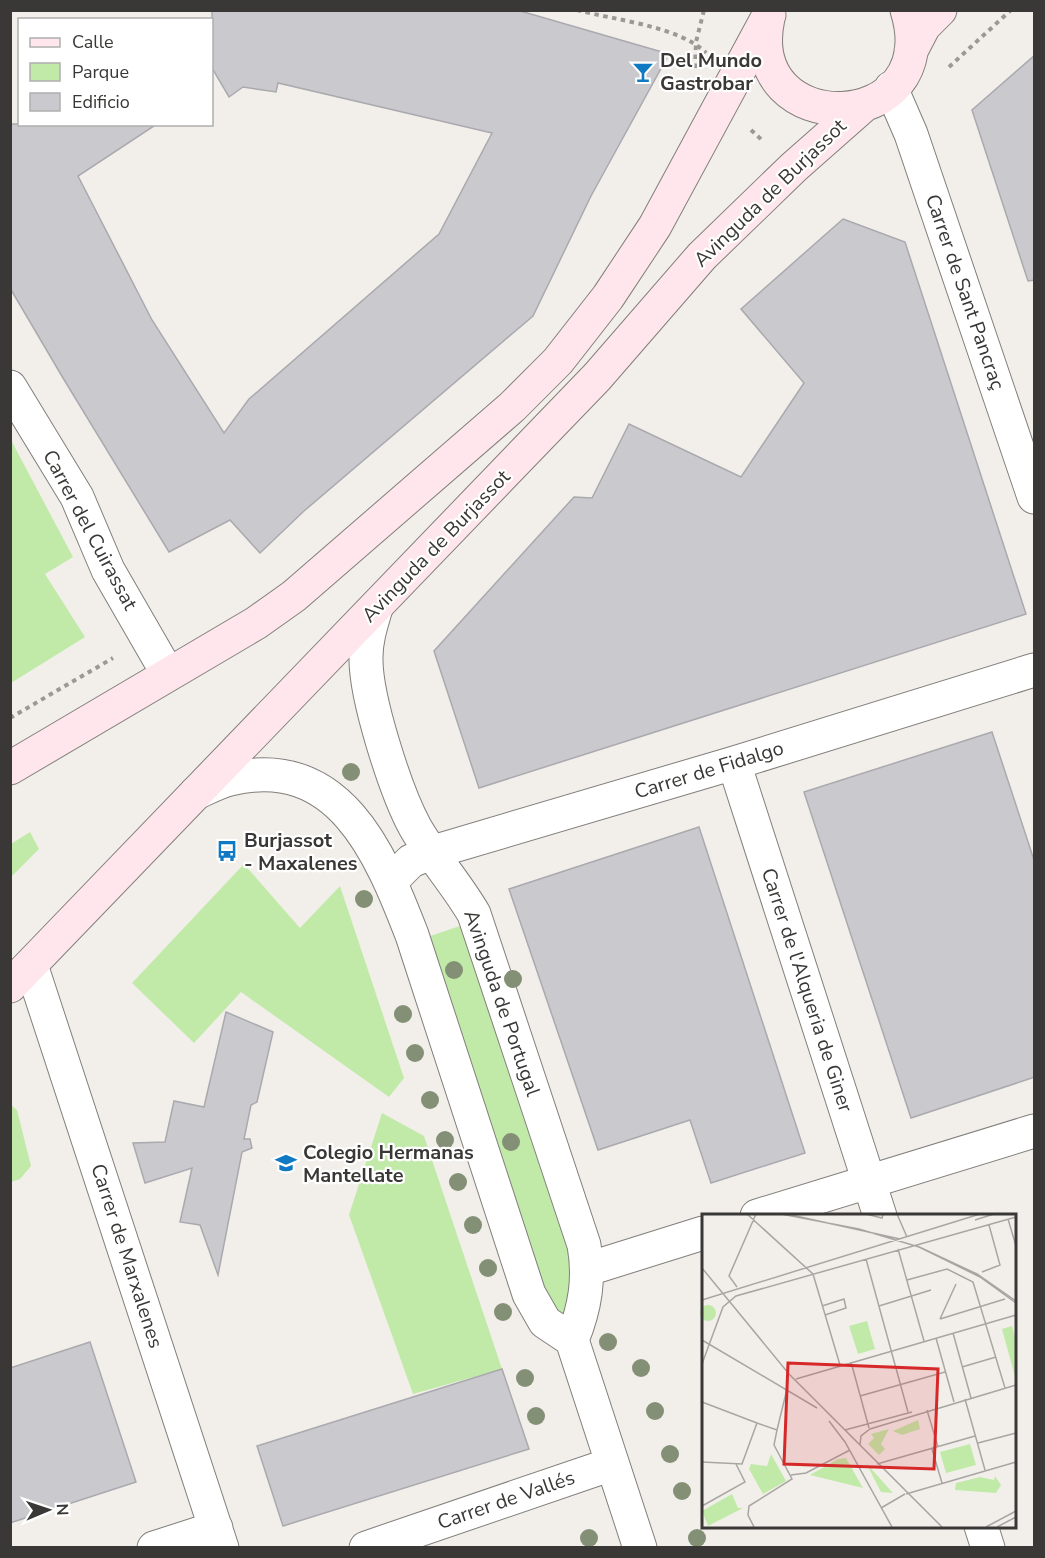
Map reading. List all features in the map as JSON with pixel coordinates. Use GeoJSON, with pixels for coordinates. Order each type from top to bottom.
{"type":"FeatureCollection","features":[{"type":"Feature","properties":{"kind":"main road"},"geometry":{"type":"LineString","coordinates":[[907,10],[912,34],[911,51]]}},
{"type":"Feature","properties":{"kind":"main road"},"geometry":{"type":"LineString","coordinates":[[898,101],[900,78],[911,51],[924,26],[940,10]]}},
{"type":"Feature","properties":{"kind":"main road"},"geometry":{"type":"LineString","coordinates":[[770,13],[766,29],[770,60],[776,75],[788,90],[815,107],[845,110],[862,107]]}},
{"type":"Feature","properties":{"kind":"main road"},"geometry":{"type":"LineString","coordinates":[[10,768],[256,623],[294,596],[504,415],[558,361],[608,297],[655,226],[770,13]]}},
{"type":"Feature","properties":{"kind":"main road","name":"Avinguda de Burjassot"},"geometry":{"type":"LineString","coordinates":[[21,976],[597,377],[702,256],[794,167],[862,107],[878,99],[898,101]]}},
{"type":"Feature","properties":{"kind":"street","name":"Carrer de Sant Pancraç"},"geometry":{"type":"LineString","coordinates":[[898,101],[1035,497]]}},
{"type":"Feature","properties":{"kind":"street","name":"Carrer del Cuirassat"},"geometry":{"type":"LineString","coordinates":[[10,387],[77,497],[108,570],[168,674]]}},
{"type":"Feature","properties":{"kind":"street","name":"Avinguda de Portugal"},"geometry":{"type":"LineString","coordinates":[[376,608],[369,632],[366,658],[369,693],[404,805],[417,830],[457,884],[474,914],[584,1245],[588,1269],[587,1293],[572,1340]]}},
{"type":"Feature","properties":{"kind":"street","name":"Carrer de Fidalgo"},"geometry":{"type":"LineString","coordinates":[[391,880],[411,861],[433,852],[734,763],[1035,670]]}},
{"type":"Feature","properties":{"kind":"street","name":"Carrer de l'Alqueria de Giner"},"geometry":{"type":"LineString","coordinates":[[734,763],[879,1214]]}},
{"type":"Feature","properties":{"kind":"street"},"geometry":{"type":"LineString","coordinates":[[196,793],[229,779],[257,776],[291,779],[321,789],[347,810],[366,834],[391,880],[412,935],[529,1294],[545,1322],[572,1340],[640,1548]]}},
{"type":"Feature","properties":{"kind":"street","name":"Carrer de Marxalenes"},"geometry":{"type":"LineString","coordinates":[[21,976],[219,1538]]}},
{"type":"Feature","properties":{"kind":"street"},"geometry":{"type":"LineString","coordinates":[[763,1214],[1035,1131]]}},
{"type":"Feature","properties":{"kind":"street"},"geometry":{"type":"LineString","coordinates":[[588,1269],[702,1233]]}},
{"type":"Feature","properties":{"kind":"street","name":"Carrer de Vallés"},"geometry":{"type":"LineString","coordinates":[[366,1548],[612,1464]]}},
{"type":"Feature","properties":{"kind":"street"},"geometry":{"type":"LineString","coordinates":[[981,1528],[988,1548]]}},
{"type":"Feature","properties":{"kind":"street"},"geometry":{"type":"LineString","coordinates":[[154,1548],[219,1538]]}},
{"type":"Feature","properties":{"kind":"path"},"geometry":{"type":"LineString","coordinates":[[577,10],[671,33],[696,42]]}},
{"type":"Feature","properties":{"kind":"path"},"geometry":{"type":"LineString","coordinates":[[694,74],[696,42],[704,10]]}},
{"type":"Feature","properties":{"kind":"path"},"geometry":{"type":"LineString","coordinates":[[898,101],[926,88],[1011,10]]}},
{"type":"Feature","properties":{"kind":"path"},"geometry":{"type":"LineString","coordinates":[[747,127],[771,150]]}},
{"type":"Feature","properties":{"kind":"path"},"geometry":{"type":"LineString","coordinates":[[10,718],[148,638]]}},
{"type":"Feature","properties":{"kind":"green space"},"geometry":{"type":"Polygon","coordinates":[[[11,440],[73,557],[45,574],[85,637],[11,683],[11,440]]]}},
{"type":"Feature","properties":{"kind":"green space"},"geometry":{"type":"Polygon","coordinates":[[[30,832],[39,849],[11,877],[11,844],[30,832]]]}},
{"type":"Feature","properties":{"kind":"green space"},"geometry":{"type":"Polygon","coordinates":[[[244,864],[300,928],[340,886],[404,1078],[389,1097],[241,992],[194,1043],[132,983],[244,864]]]}},
{"type":"Feature","properties":{"kind":"green space"},"geometry":{"type":"Polygon","coordinates":[[[463,925],[569,1238],[573,1300],[564,1316],[553,1312],[424,938],[463,925]]]}},
{"type":"Feature","properties":{"kind":"green space"},"geometry":{"type":"Polygon","coordinates":[[[11,1105],[17,1110],[31,1166],[20,1179],[11,1182],[11,1105]]]}},
{"type":"Feature","properties":{"kind":"green space"},"geometry":{"type":"Polygon","coordinates":[[[382,1113],[424,1136],[502,1369],[413,1394],[349,1215],[382,1113]]]}},
{"type":"Feature","properties":{"kind":"building"},"geometry":{"type":"Polygon","coordinates":[[[212,10],[517,10],[669,54],[591,196],[533,316],[304,511],[260,553],[230,520],[169,552],[10,288],[10,124],[18,124],[18,126],[154,126],[78,176],[152,320],[224,433],[249,399],[439,234],[492,133],[278,83],[276,92],[243,87],[229,97],[213,70],[212,10]]]}},
{"type":"Feature","properties":{"kind":"building"},"geometry":{"type":"Polygon","coordinates":[[[1035,55],[1035,280],[1028,281],[972,110],[1035,55]]]}},
{"type":"Feature","properties":{"kind":"building"},"geometry":{"type":"Polygon","coordinates":[[[843,219],[905,242],[1026,614],[479,788],[434,651],[574,497],[592,498],[629,424],[741,477],[804,383],[741,309],[843,219]]]}},
{"type":"Feature","properties":{"kind":"building"},"geometry":{"type":"Polygon","coordinates":[[[992,732],[1035,863],[1035,1077],[911,1118],[804,792],[992,732]]]}},
{"type":"Feature","properties":{"kind":"building"},"geometry":{"type":"Polygon","coordinates":[[[699,827],[805,1153],[711,1183],[690,1120],[598,1150],[509,889],[699,827]]]}},
{"type":"Feature","properties":{"kind":"building"},"geometry":{"type":"Polygon","coordinates":[[[226,1012],[273,1032],[257,1102],[251,1105],[244,1139],[250,1139],[252,1148],[242,1152],[218,1275],[200,1225],[180,1222],[192,1168],[145,1183],[133,1143],[165,1142],[174,1101],[204,1107],[226,1012]]]}},
{"type":"Feature","properties":{"kind":"building"},"geometry":{"type":"Polygon","coordinates":[[[90,1342],[136,1482],[10,1523],[10,1368],[90,1342]]]}},
{"type":"Feature","properties":{"kind":"building"},"geometry":{"type":"Polygon","coordinates":[[[502,1369],[529,1449],[283,1526],[257,1446],[502,1369]]]}},
{"type":"Feature","properties":{"kind":"place","name":"Del Mundo Gastrobar"},"geometry":{"type":"Point","coordinates":[643,72]}},
{"type":"Feature","properties":{"kind":"place","name":"Burjassot - Maxalenes"},"geometry":{"type":"Point","coordinates":[227,851]}},
{"type":"Feature","properties":{"kind":"place","name":"Colegio Hermanas Mantellate"},"geometry":{"type":"Point","coordinates":[286,1163]}}]}
